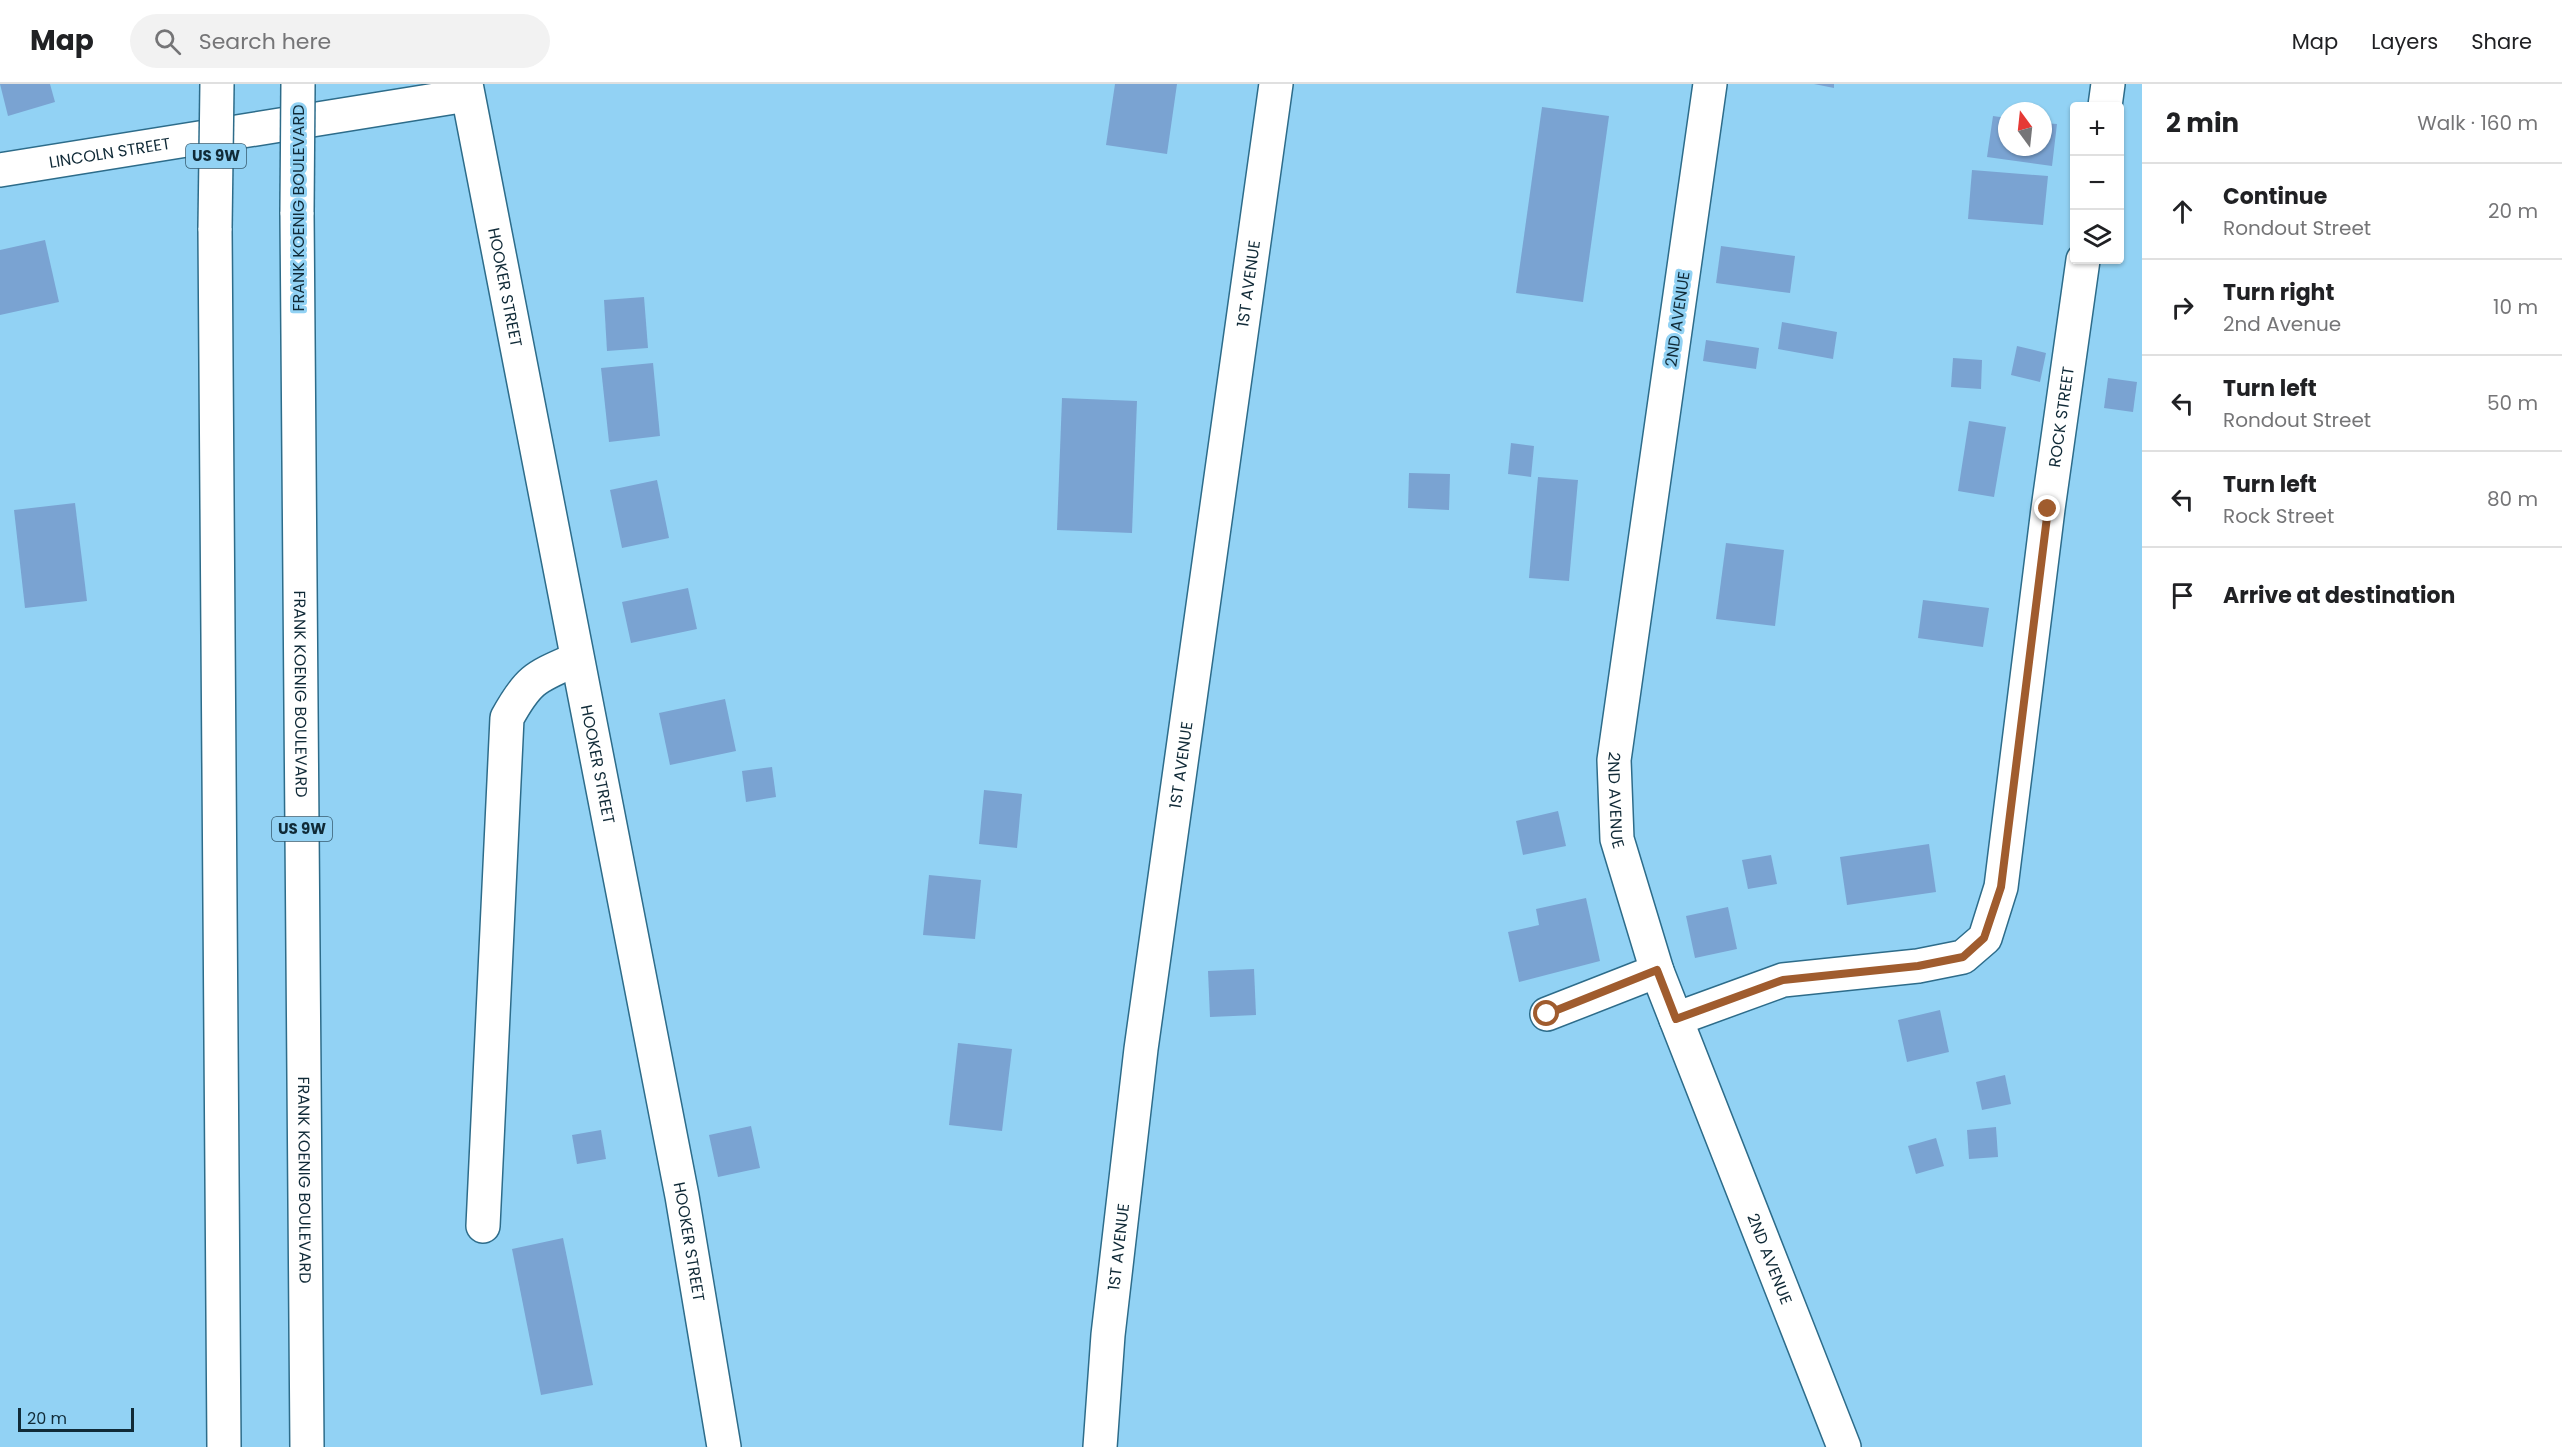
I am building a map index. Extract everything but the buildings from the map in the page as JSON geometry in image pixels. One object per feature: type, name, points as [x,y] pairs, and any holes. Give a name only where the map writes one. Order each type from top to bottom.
[{"type":"street","name":"US 9W","points":[[217,84],[215,228],[224,1447]]},
{"type":"street","name":"FRANK KOENIG BOULEVARD","points":[[298,84],[297,212],[307,1447]]},
{"type":"street","name":"1ST AVENUE","points":[[1100,1447],[1108,1335],[1141,1049],[1276,84]]},
{"type":"street","name":"2ND AVENUE","points":[[1710,84],[1614,760],[1617,839],[1657,970],[1844,1447]]},
{"type":"street","points":[[2106,102],[2108,84]]},
{"type":"street","name":"LINCOLN STREET","points":[[0,170],[466,90]]},
{"type":"street","name":"HOOKER STREET","points":[[466,90],[682,1196],[724,1447]]},
{"type":"street","name":"ROCK STREET","points":[[1676,1019],[1783,980],[1918,966],[1963,957],[1984,938],[2001,887],[2048,509],[2082,264]]},
{"type":"street","points":[[483,1226],[507,718],[521,693],[538,676],[577,659]]},
{"type":"street","points":[[1547,1014],[1657,970]]},
{"type":"route","points":[[1547,1014],[1657,970],[1676,1019],[1783,980],[1918,966],[1963,957],[1984,938],[2001,887],[2048,509]]}]
